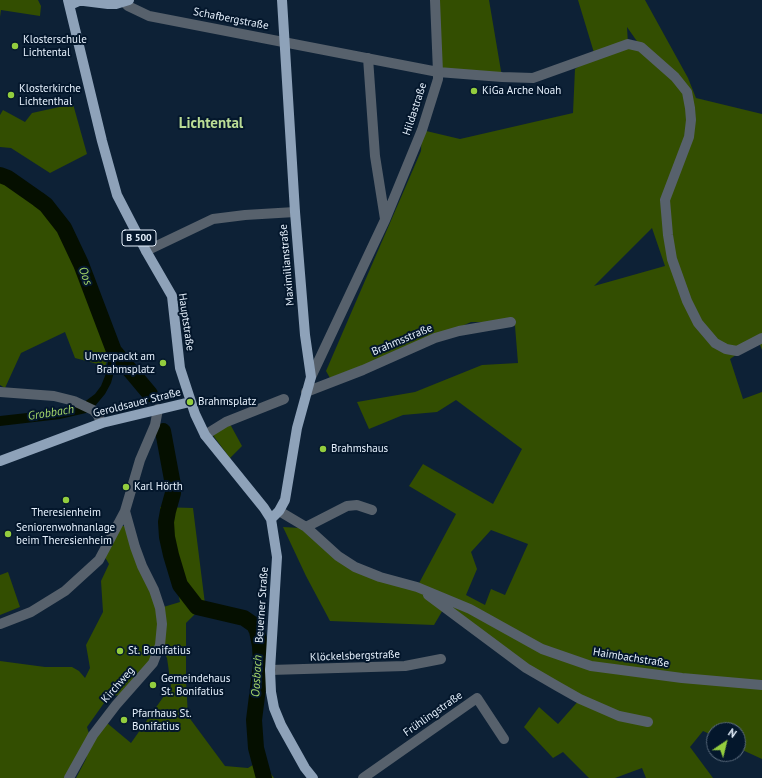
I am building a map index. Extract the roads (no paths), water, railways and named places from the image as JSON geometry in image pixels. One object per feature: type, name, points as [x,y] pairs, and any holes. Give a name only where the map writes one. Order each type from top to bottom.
[{"type":"main road","name":"Maximilianstraße","points":[[271,519],[279,512],[285,500],[297,428],[311,376],[305,335],[295,212],[282,0]]},
{"type":"main road","name":"Schafbergstraße","points":[[69,2],[84,1],[108,4],[126,1]]},
{"type":"main road","name":"Hauptstraße","points":[[69,2],[102,140],[119,200],[172,296],[180,368],[190,402],[205,435],[264,508],[271,519]]},
{"type":"main road","name":"Geroldsauer Straße","points":[[0,461],[102,423],[190,402]]},
{"type":"main road","name":"Beuerner Straße","points":[[271,519],[277,557],[270,692],[274,708],[281,725],[305,768],[313,778]]},
{"type":"street","name":"Hildastraße","points":[[311,376],[385,220],[422,130],[438,79],[435,0]]},
{"type":"street","name":"Schafbergstraße","points":[[126,1],[128,6],[149,16],[438,72],[533,78],[628,44],[641,47],[675,77],[687,92],[690,108],[691,120],[689,137],[666,200],[668,235],[672,259],[687,301],[698,324],[715,343],[726,349],[737,351],[762,338]]},
{"type":"street","points":[[368,58],[375,156],[385,220]]},
{"type":"street","points":[[146,251],[213,220],[245,215],[295,212]]},
{"type":"street","name":"Brahmsstraße","points":[[306,392],[363,370],[434,338],[459,331],[511,322]]},
{"type":"street","points":[[0,392],[54,396],[80,403],[93,410],[102,423]]},
{"type":"street","points":[[205,435],[226,422],[284,399]]},
{"type":"street","points":[[0,624],[31,612],[66,591],[99,560],[125,511],[140,460],[155,425],[158,409]]},
{"type":"street","points":[[306,527],[347,506],[357,505],[372,510]]},
{"type":"street","name":"Kirchweg","points":[[70,778],[93,735],[116,705],[153,663],[160,644],[162,624],[160,608],[154,590],[134,547],[125,511]]},
{"type":"street","name":"Haimbachstraße","points":[[279,512],[306,527],[338,556],[354,567],[380,577],[417,587],[470,609],[542,649],[591,666],[682,678],[762,685]]},
{"type":"street","name":"Haimbachstraße","points":[[417,587],[507,654],[538,675],[580,699],[619,716],[648,722]]},
{"type":"street","name":"Klöckelsbergstraße","points":[[270,670],[405,666],[441,659]]},
{"type":"street","name":"Frühlingstraße","points":[[363,778],[477,698],[504,739]]},
{"type":"water","name":"Grobbach","points":[[109,357],[117,361],[111,383],[105,394],[95,406],[86,413],[60,419],[0,426],[0,416],[72,408],[83,403],[95,394],[101,386]]},
{"type":"waterway","name":"Oos","points":[[0,175],[8,178],[46,205],[64,228],[81,264],[114,351],[150,394]]},
{"type":"waterway","name":"Oosbach","points":[[163,431],[173,485],[173,493],[166,522],[167,537],[180,585],[197,607],[244,618],[254,625],[257,631],[261,664],[254,720],[256,748],[264,778]]},
{"type":"place","name":"Klosterschule Lichtental","points":[[15,46]]},
{"type":"place","name":"KiGa Arche Noah","points":[[474,91]]},
{"type":"place","name":"Klosterkirche Lichtenthal","points":[[11,95]]},
{"type":"place","name":"Unverpackt am Brahmsplatz","points":[[163,363]]},
{"type":"place","name":"Brahmsplatz","points":[[190,402]]},
{"type":"place","name":"Brahmshaus","points":[[323,449]]},
{"type":"place","name":"Karl Hörth","points":[[126,487]]},
{"type":"place","name":"Theresienheim","points":[[66,500]]},
{"type":"place","name":"Seniorenwohnanlage beim Theresienheim","points":[[8,534]]},
{"type":"place","name":"St. Bonifatius","points":[[120,651]]},
{"type":"place","name":"Gemeindehaus St. Bonifatius","points":[[153,685]]},
{"type":"place","name":"Pfarrhaus St. Bonifatius","points":[[124,720]]},
{"type":"district","name":"Lichtental","points":[[211,124]]}]
